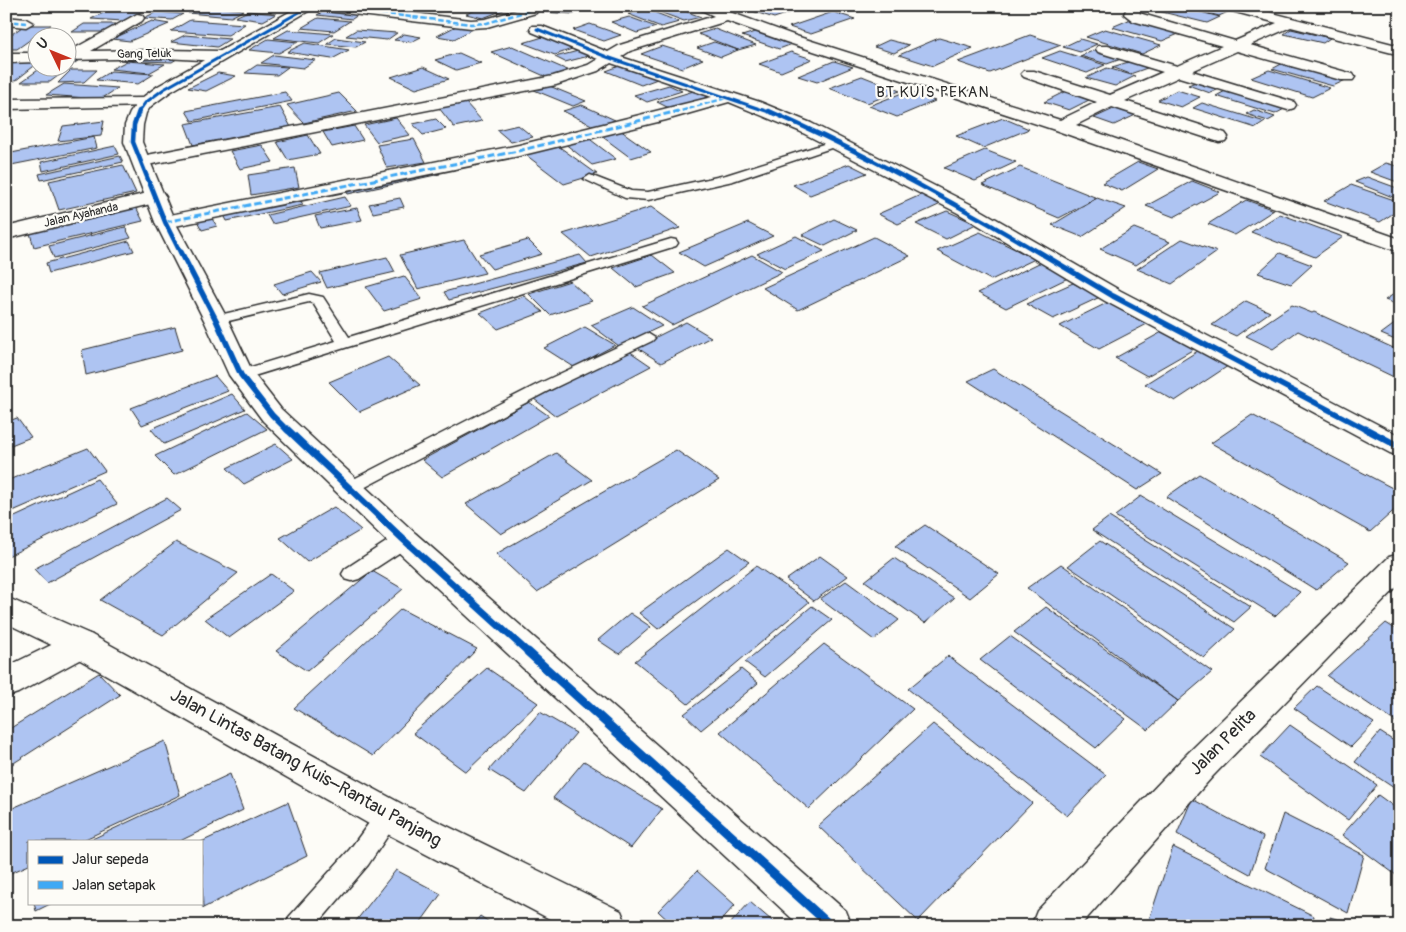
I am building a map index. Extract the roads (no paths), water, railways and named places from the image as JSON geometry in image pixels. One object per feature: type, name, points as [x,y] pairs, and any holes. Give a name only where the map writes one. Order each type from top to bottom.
[{"type":"street","points":[[310,6],[164,89],[145,103],[134,125],[133,142],[160,209],[216,320],[241,375],[272,414],[404,540],[831,926]]},
{"type":"street","points":[[318,6],[471,24],[487,23],[530,10]]},
{"type":"street","points":[[700,6],[725,17],[1061,126],[1400,246]]},
{"type":"street","points":[[1147,6],[1132,11],[1131,14],[1138,18],[1233,46],[1347,77]]},
{"type":"street","points":[[1229,6],[1400,51]]},
{"type":"street","points":[[142,162],[556,80],[593,68],[607,57],[641,42],[725,17]]},
{"type":"street","points":[[78,51],[137,18]]},
{"type":"street","points":[[6,21],[26,24]]},
{"type":"street","points":[[1061,126],[1113,100],[1290,22]]},
{"type":"street","points":[[537,29],[607,57],[775,113],[965,209],[1113,296],[1400,447]]},
{"type":"street","points":[[1103,49],[1288,105]]},
{"type":"street","name":"Gang Teluk","points":[[78,56],[164,54],[220,56]]},
{"type":"street","points":[[6,58],[28,57]]},
{"type":"street","points":[[1029,74],[1113,100],[1219,137]]},
{"type":"street","name":"Jalan Ayahanda","points":[[6,233],[493,155],[658,116],[729,97]]},
{"type":"street","points":[[6,104],[145,103]]},
{"type":"street","name":"Jalan Pelita","points":[[1052,926],[1200,765],[1400,565]]},
{"type":"street","name":"Jalan Lintas Batang Kuis–Rantau Panjang","points":[[6,609],[80,644],[390,816],[606,926]]},
{"type":"street","points":[[6,683],[80,644]]},
{"type":"lane","points":[[590,178],[629,195],[648,196],[729,178],[836,143]]},
{"type":"lane","points":[[241,375],[671,243]]},
{"type":"lane","points":[[216,320],[309,298],[318,300],[346,344]]},
{"type":"lane","points":[[350,488],[544,387],[647,338]]},
{"type":"lane","points":[[352,574],[404,540]]},
{"type":"lane","points":[[298,926],[359,857],[390,816]]},
{"type":"district","name":"BT KUIS PEKAN","points":[[933,92]]}]
